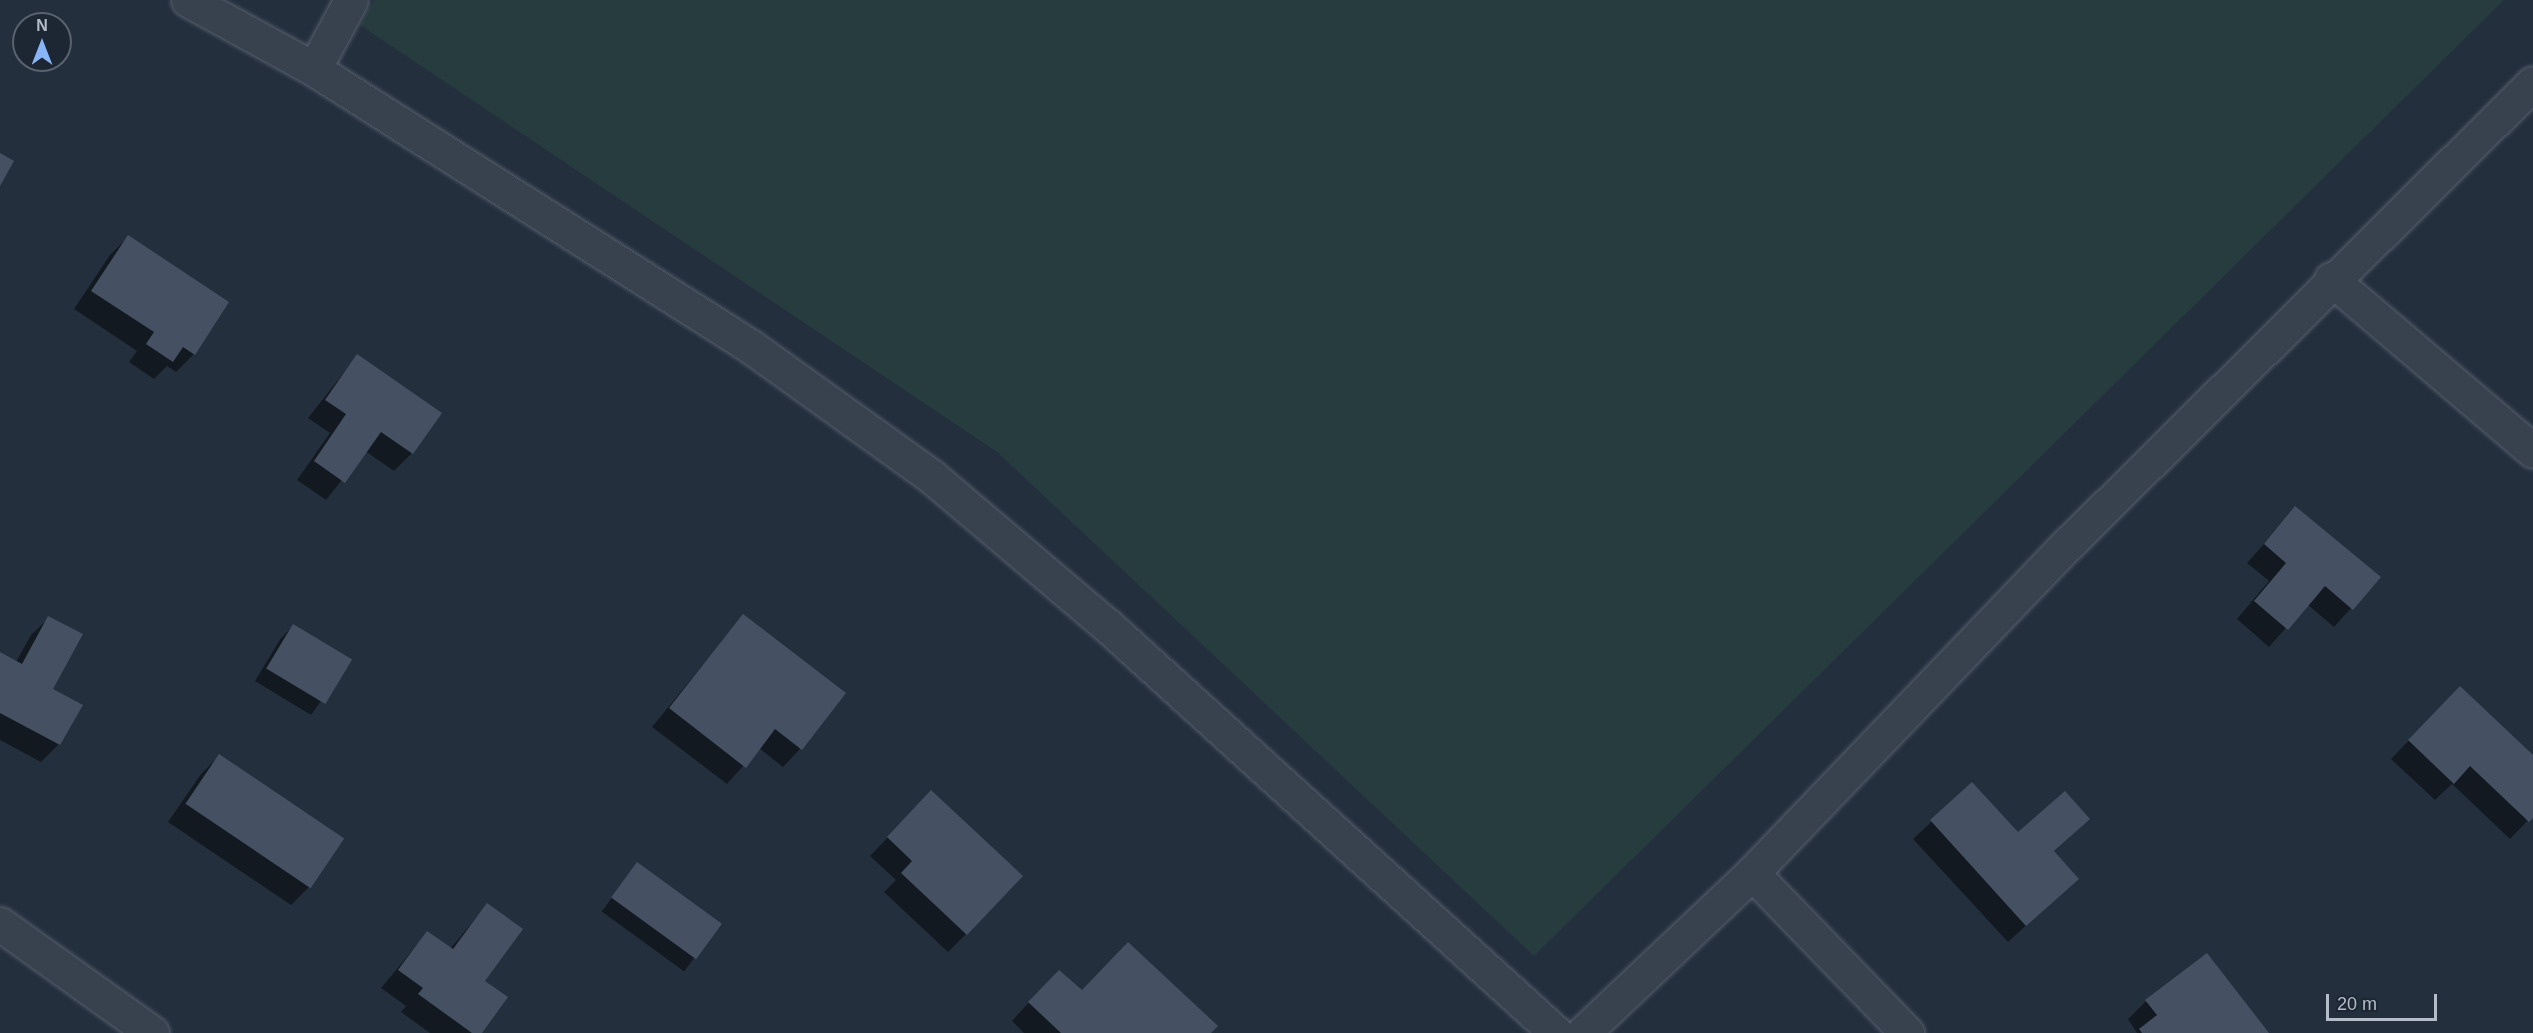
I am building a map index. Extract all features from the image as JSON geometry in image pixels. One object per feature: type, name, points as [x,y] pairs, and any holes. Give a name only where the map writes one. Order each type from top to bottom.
[{"type":"street","points":[[188,0],[314,69],[750,346],[931,476],[1108,626],[1556,1033]]},
{"type":"street","points":[[314,69],[351,0]]},
{"type":"street","points":[[1583,1033],[1752,873],[2069,543],[2331,279],[2533,83]]},
{"type":"street","points":[[2331,279],[2533,451]]},
{"type":"street","points":[[1752,873],[1907,1033]]},
{"type":"street","points":[[0,924],[152,1033]]},
{"type":"green space","points":[[374,0],[2504,0],[1534,956],[997,452],[360,25]]},
{"type":"building","points":[[0,153],[14,161],[0,186]]},
{"type":"building","points":[[128,235],[229,302],[195,355],[183,347],[173,362],[146,344],[154,332],[91,291]]},
{"type":"building","points":[[357,354],[442,413],[413,454],[381,432],[345,483],[314,461],[346,414],[325,400]]},
{"type":"building","points":[[2295,506],[2381,577],[2353,610],[2325,586],[2288,630],[2254,601],[2286,563],[2264,544]]},
{"type":"building","points":[[743,614],[846,693],[802,750],[775,729],[746,768],[669,708]]},
{"type":"building","points":[[48,616],[83,634],[53,689],[83,705],[60,745],[0,713],[0,652],[22,664]]},
{"type":"building","points":[[293,624],[352,660],[325,704],[266,669]]},
{"type":"building","points":[[2460,686],[2533,755],[2533,818],[2529,822],[2470,766],[2454,784],[2408,740]]},
{"type":"building","points":[[219,754],[344,838],[311,888],[185,804]]},
{"type":"building","points":[[1972,782],[2018,832],[2065,791],[2090,819],[2054,851],[2079,879],[2026,926],[1930,820]]},
{"type":"building","points":[[931,790],[1023,876],[967,935],[901,873],[912,861],[887,837]]},
{"type":"building","points":[[637,862],[722,924],[696,959],[611,898]]},
{"type":"building","points":[[487,903],[523,929],[485,981],[508,997],[482,1033],[472,1033],[418,994],[423,988],[398,970],[427,931],[453,949]]},
{"type":"building","points":[[1128,942],[1218,1026],[1211,1033],[1061,1033],[1028,1002],[1059,970],[1082,990]]},
{"type":"building","points":[[2207,953],[2269,1033],[2142,1033],[2139,1029],[2157,1015],[2145,1000]]}]
